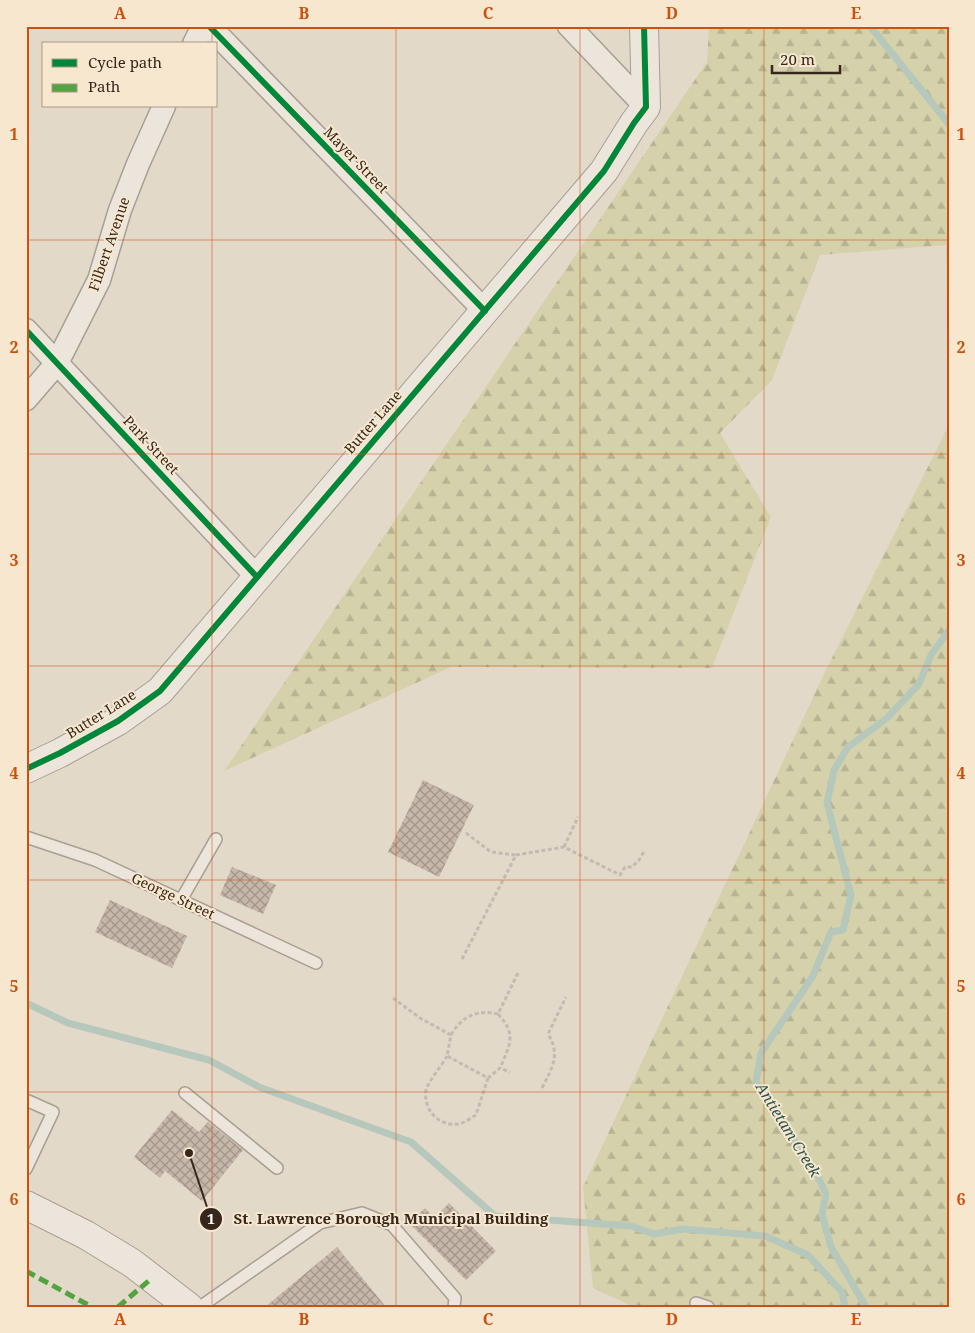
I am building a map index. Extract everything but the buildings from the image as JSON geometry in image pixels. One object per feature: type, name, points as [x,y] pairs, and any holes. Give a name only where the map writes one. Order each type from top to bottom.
[{"type":"street","points":[[195,42],[202,26]]},
{"type":"street","name":"Mayer Street","points":[[209,26],[485,310]]},
{"type":"street","points":[[569,26],[646,107]]},
{"type":"street","points":[[644,26],[646,107]]},
{"type":"street","name":"Butter Lane","points":[[26,769],[60,753],[118,721],[160,691],[604,171],[646,107]]},
{"type":"street","name":"Filbert Avenue","points":[[26,399],[57,363],[99,280],[120,210],[163,108]]},
{"type":"street","name":"Park Street","points":[[26,330],[257,577]]},
{"type":"street","points":[[26,1205],[86,1235],[132,1263],[189,1307]]},
{"type":"lane","name":"George Street","points":[[26,837],[95,860],[316,963]]},
{"type":"lane","points":[[181,900],[216,839]]},
{"type":"lane","points":[[185,1093],[277,1168]]},
{"type":"lane","points":[[26,1100],[53,1112],[26,1169]]},
{"type":"lane","points":[[200,1307],[320,1223],[362,1213],[392,1225],[454,1298],[454,1307]]},
{"type":"lane","points":[[696,1303],[708,1307]]},
{"type":"path","points":[[564,848],[578,816]]},
{"type":"path","points":[[466,833],[491,852],[516,855],[564,848],[620,874],[625,867],[632,867],[645,850]]},
{"type":"path","points":[[462,958],[516,855]]},
{"type":"path","points":[[498,1014],[518,973]]},
{"type":"path","points":[[542,1088],[555,1064],[553,1042],[548,1034],[566,997]]},
{"type":"path","points":[[393,998],[420,1018],[451,1036]]},
{"type":"path","points":[[486,1011],[498,1014],[510,1029],[511,1043],[500,1068],[488,1078],[476,1115],[460,1124],[444,1124],[433,1117],[427,1104],[426,1089],[447,1056],[451,1036],[456,1026],[470,1015],[486,1011]]},
{"type":"path","points":[[447,1056],[488,1078]]},
{"type":"path","points":[[500,1068],[510,1072]]},
{"type":"green space","points":[[709,26],[949,26],[949,1307],[634,1307],[593,1288],[583,1187],[825,672],[948,427],[946,245],[820,255],[772,380],[720,433],[771,517],[712,668],[451,667],[224,771],[707,62]]},
{"type":"waterway","name":"Antietam Creek","points":[[870,26],[949,124]]},
{"type":"waterway","name":"Antietam Creek","points":[[866,1307],[831,1247],[822,1214],[826,1194],[819,1179],[756,1082],[761,1053],[813,976],[831,932],[843,930],[851,895],[827,803],[834,770],[848,747],[887,718],[919,684],[931,655],[949,630]]},
{"type":"waterway","points":[[26,1003],[68,1023],[209,1060],[259,1087],[411,1142],[495,1216],[631,1226],[654,1234],[684,1229],[765,1236],[808,1255],[842,1292],[845,1307]]},
{"type":"marked path","points":[[26,1271],[92,1307]]},
{"type":"marked path","points":[[118,1307],[152,1278]]},
{"type":"cycle path","points":[[209,26],[485,311]]},
{"type":"cycle path","points":[[26,769],[60,753],[118,721],[160,691],[604,171],[646,107],[644,26]]},
{"type":"cycle path","points":[[26,330],[257,577]]},
{"type":"place","name":"St. Lawrence Borough Municipal Building","points":[[189,1153]]}]
